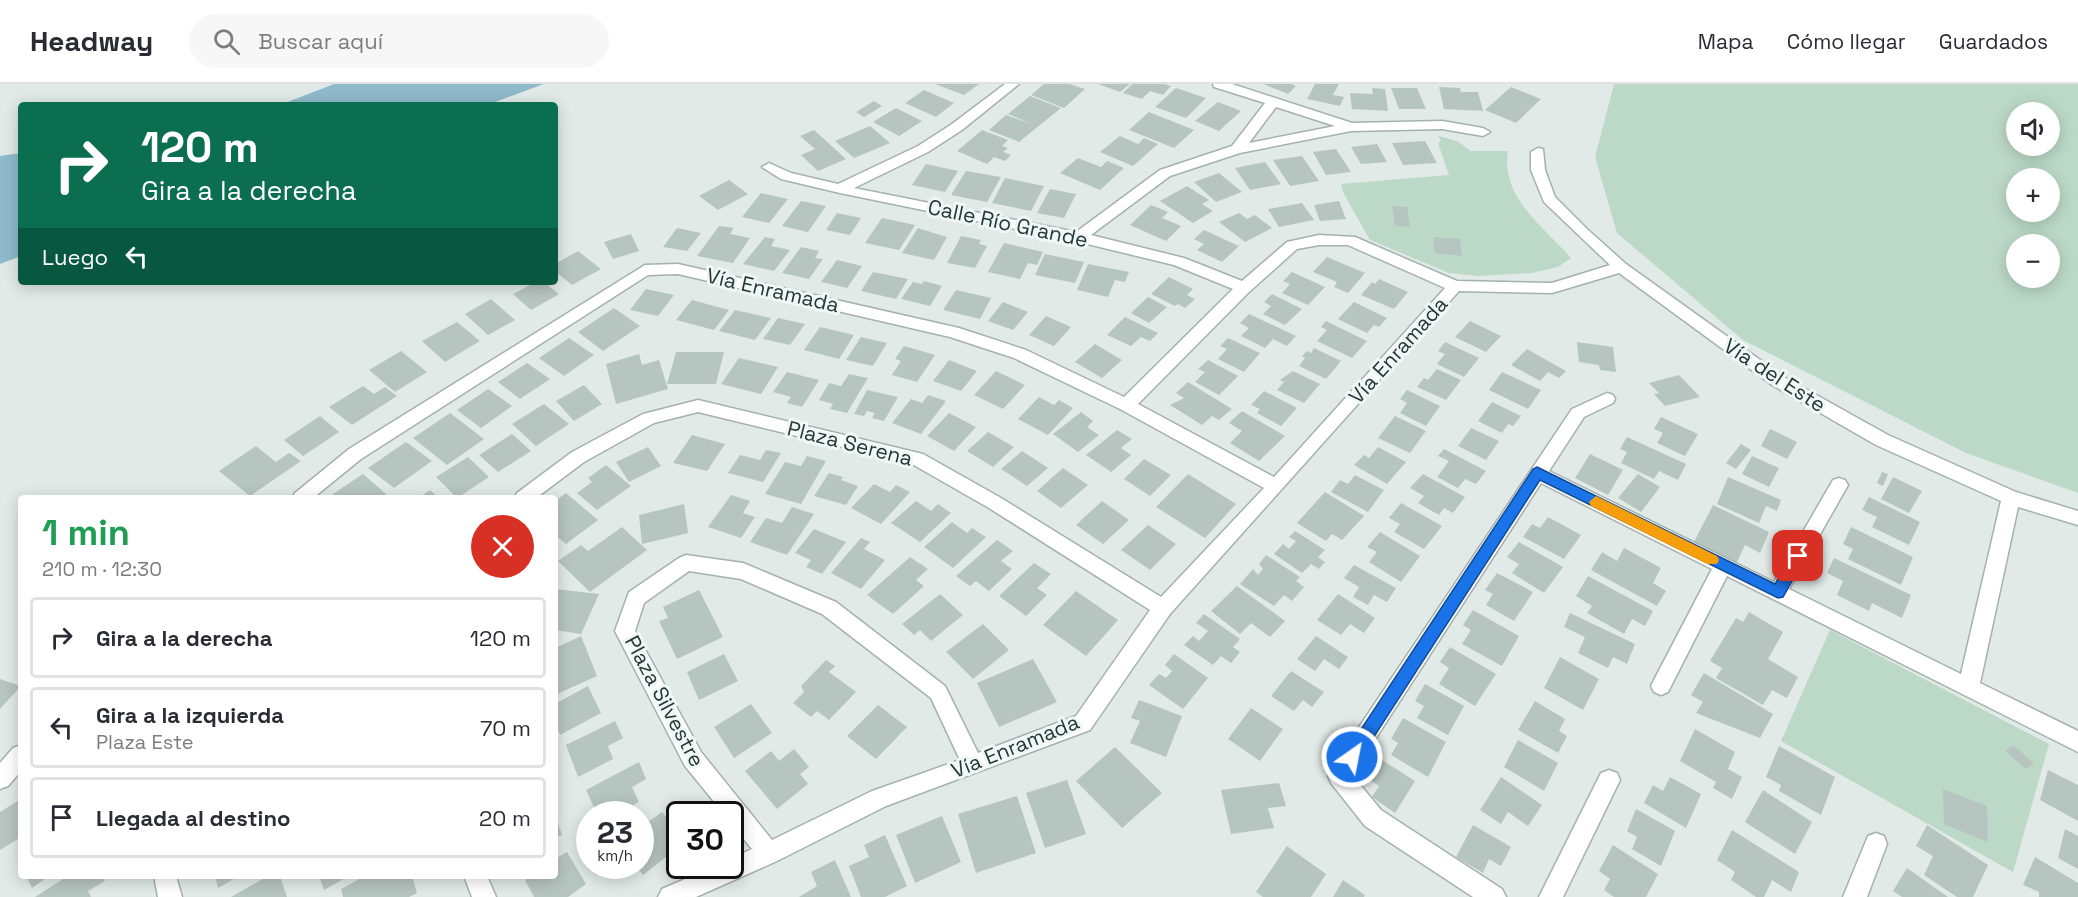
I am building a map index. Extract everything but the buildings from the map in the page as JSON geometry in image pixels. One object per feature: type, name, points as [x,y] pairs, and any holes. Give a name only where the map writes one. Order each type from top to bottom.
[{"type":"street","points":[[840,189],[923,149],[957,127],[1013,84]]},
{"type":"street","points":[[1219,84],[1351,127]]},
{"type":"street","points":[[1237,149],[1273,102]]},
{"type":"street","points":[[1079,237],[1165,173],[1237,149],[1351,127],[1443,125],[1483,132]]},
{"type":"street","name":"Vía del Este","points":[[1538,152],[1538,170],[1549,199],[1621,267],[1778,381],[1882,440],[2011,498],[2078,518]]},
{"type":"street","name":"Calle Río Grande","points":[[769,167],[786,176],[840,189],[1079,237],[1179,261],[1244,288]]},
{"type":"street","points":[[1126,405],[1244,288],[1292,245],[1319,240],[1350,240],[1455,286]]},
{"type":"street","name":"Vía Enramada","points":[[670,897],[769,853],[880,798],[1083,723],[1163,608],[1455,286],[1552,288],[1621,267]]},
{"type":"street","name":"Vía Enramada","points":[[305,495],[355,454],[645,270],[678,269],[953,332],[1020,354],[1126,405],[1276,486]]},
{"type":"street","points":[[1494,897],[1373,818],[1339,776],[1578,412],[1606,399]]},
{"type":"street","name":"Plaza Serena","points":[[527,495],[578,457],[649,418],[698,406],[917,459],[995,503],[1163,608]]},
{"type":"street","points":[[1537,473],[2078,742]]},
{"type":"street","points":[[1778,592],[1839,485]]},
{"type":"street","points":[[1969,686],[2011,498]]},
{"type":"street","name":"Plaza Silvestre","points":[[769,853],[693,759],[626,631],[636,598],[686,563],[743,572],[829,608],[938,692],[973,765]]},
{"type":"street","points":[[1661,686],[1723,566]]},
{"type":"street","points":[[0,779],[18,758]]},
{"type":"street","points":[[1551,897],[1609,780]]},
{"type":"street","points":[[1855,897],[1876,844]]},
{"type":"street","points":[[166,879],[170,897]]},
{"type":"street","points":[[476,879],[484,897]]},
{"type":"green space","points":[[1614,84],[2078,84],[2078,493],[1966,453],[1743,340],[1617,233],[1595,157]]},
{"type":"green space","points":[[1438,136],[1457,141],[1471,151],[1508,151],[1507,168],[1517,197],[1537,223],[1571,258],[1558,267],[1532,273],[1478,276],[1449,273],[1370,240],[1344,194],[1341,184],[1449,175],[1438,143],[1441,141]]},
{"type":"green space","points":[[1830,630],[2049,744],[2013,872],[1781,741]]},
{"type":"water","points":[[334,84],[544,84],[495,102],[288,102]]},
{"type":"water","points":[[18,153],[18,257],[0,264],[0,156]]},
{"type":"slow traffic","points":[[1596,502],[1712,560]]},
{"type":"route","points":[[1352,757],[1537,473],[1778,592],[1798,556]]}]
